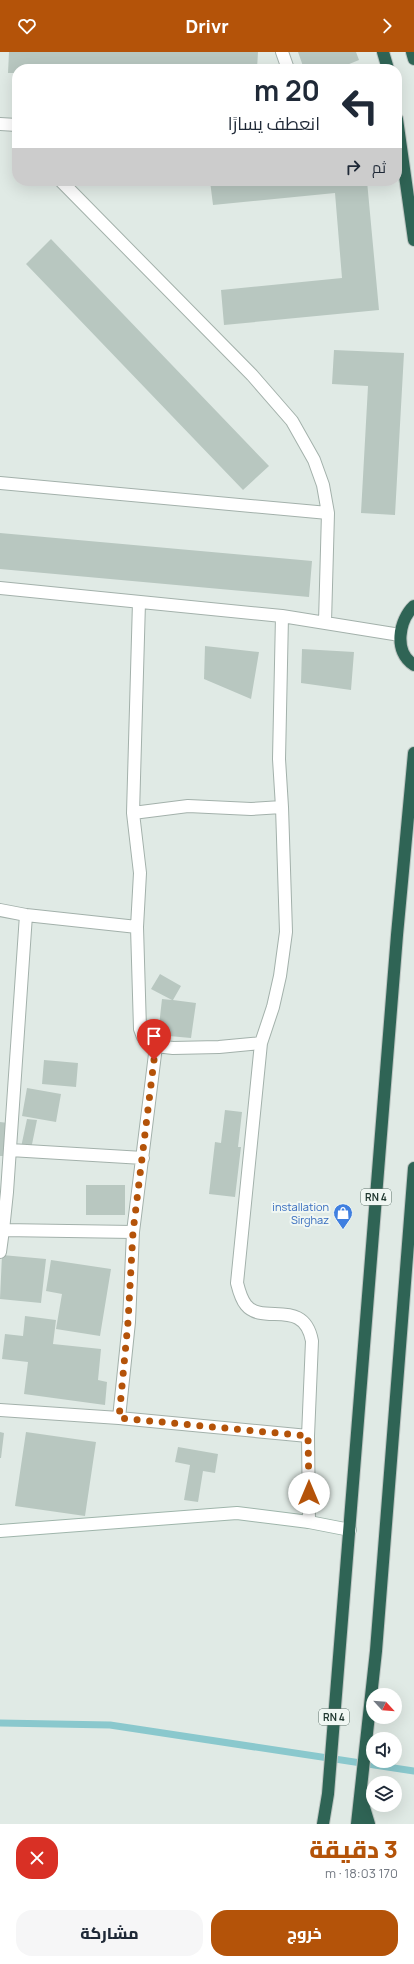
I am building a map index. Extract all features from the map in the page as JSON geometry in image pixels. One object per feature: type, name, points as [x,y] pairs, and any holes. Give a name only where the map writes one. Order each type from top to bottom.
[{"type":"highway","points":[[383,52],[387,64]]},
{"type":"highway","points":[[412,52],[414,59]]},
{"type":"highway","points":[[402,155],[414,240]]},
{"type":"highway","points":[[414,606],[408,612],[402,623],[400,636],[403,650],[412,664],[414,675]]},
{"type":"highway","name":"RN 4","points":[[330,1824],[328,1794],[340,1641],[397,935],[414,753]]},
{"type":"highway","points":[[357,1824],[376,1651],[414,1168]]},
{"type":"highway","points":[[360,1792],[369,1824]]},
{"type":"highway","points":[[323,1824],[328,1794]]},
{"type":"street","points":[[282,52],[286,64]]},
{"type":"street","points":[[0,124],[12,126]]},
{"type":"street","points":[[66,186],[252,375],[292,422],[314,460],[323,485],[328,513],[325,622]]},
{"type":"street","points":[[0,483],[328,513]]},
{"type":"street","points":[[0,588],[282,616],[325,622],[400,636]]},
{"type":"street","points":[[139,602],[132,813],[140,873],[137,927],[140,1029],[143,1037],[156,1046],[173,1048],[220,1047],[261,1043]]},
{"type":"street","points":[[282,616],[279,759],[286,932],[280,976],[273,1007],[261,1043],[237,1283],[241,1296],[247,1306],[253,1311],[292,1316],[304,1321],[310,1330],[312,1341],[308,1436],[309,1522]]},
{"type":"street","points":[[132,813],[188,806],[251,809],[282,807]]},
{"type":"street","points":[[0,910],[26,916],[137,927]]},
{"type":"street","points":[[0,1252],[10,1150],[26,916]]},
{"type":"street","points":[[119,1418],[128,1322],[133,1232],[156,1046]]},
{"type":"street","points":[[10,1150],[143,1158]]},
{"type":"street","points":[[3,1230],[133,1232]]},
{"type":"street","points":[[0,1410],[119,1418],[308,1436]]},
{"type":"street","points":[[0,1531],[237,1513],[309,1522],[350,1530]]},
{"type":"building","points":[[9,52],[258,52],[257,64],[12,64],[12,73],[8,73]]},
{"type":"building","points":[[298,52],[356,52],[359,60],[349,64],[302,64]]},
{"type":"building","points":[[211,186],[367,186],[379,310],[224,325],[221,290],[342,278],[335,193],[213,205]]},
{"type":"building","points":[[51,239],[269,466],[243,490],[26,264]]},
{"type":"building","points":[[334,350],[404,353],[395,515],[361,513],[368,386],[332,384]]},
{"type":"building","points":[[0,533],[312,561],[309,597],[0,569]]},
{"type":"building","points":[[205,646],[259,652],[251,699],[204,679]]},
{"type":"building","points":[[302,649],[354,652],[351,690],[301,683]]},
{"type":"building","points":[[160,974],[181,986],[173,1000],[196,1003],[191,1038],[158,1035],[162,999],[172,1000],[151,989]]},
{"type":"building","points":[[44,1060],[78,1063],[76,1087],[42,1084]]},
{"type":"building","points":[[27,1088],[61,1094],[56,1122],[22,1116]]},
{"type":"building","points":[[225,1110],[242,1112],[238,1147],[241,1147],[235,1197],[209,1194],[215,1142],[221,1143]]},
{"type":"building","points":[[27,1119],[37,1120],[30,1154],[20,1152]]},
{"type":"building","points":[[0,1122],[8,1123],[5,1156],[0,1156]]},
{"type":"building","points":[[86,1185],[125,1185],[125,1215],[86,1215]]},
{"type":"building","points":[[2,1255],[46,1259],[41,1303],[0,1299]]},
{"type":"building","points":[[51,1260],[111,1269],[100,1336],[56,1329],[62,1294],[46,1291]]},
{"type":"building","points":[[25,1316],[56,1320],[53,1344],[101,1349],[98,1380],[107,1382],[105,1405],[24,1394],[28,1362],[2,1359],[5,1334],[23,1336]]},
{"type":"building","points":[[0,1432],[4,1433],[1,1458],[0,1458]]},
{"type":"building","points":[[26,1432],[96,1442],[85,1516],[15,1506]]},
{"type":"building","points":[[178,1447],[218,1454],[215,1473],[203,1471],[198,1502],[184,1500],[190,1465],[175,1462]]},
{"type":"waterway","points":[[0,1723],[110,1725],[414,1771]]},
{"type":"place","name":"installation Sirghaz","points":[[343,1230]]},
{"type":"route","points":[[154,1060],[133,1232],[128,1322],[119,1418],[308,1436],[309,1493]]}]
